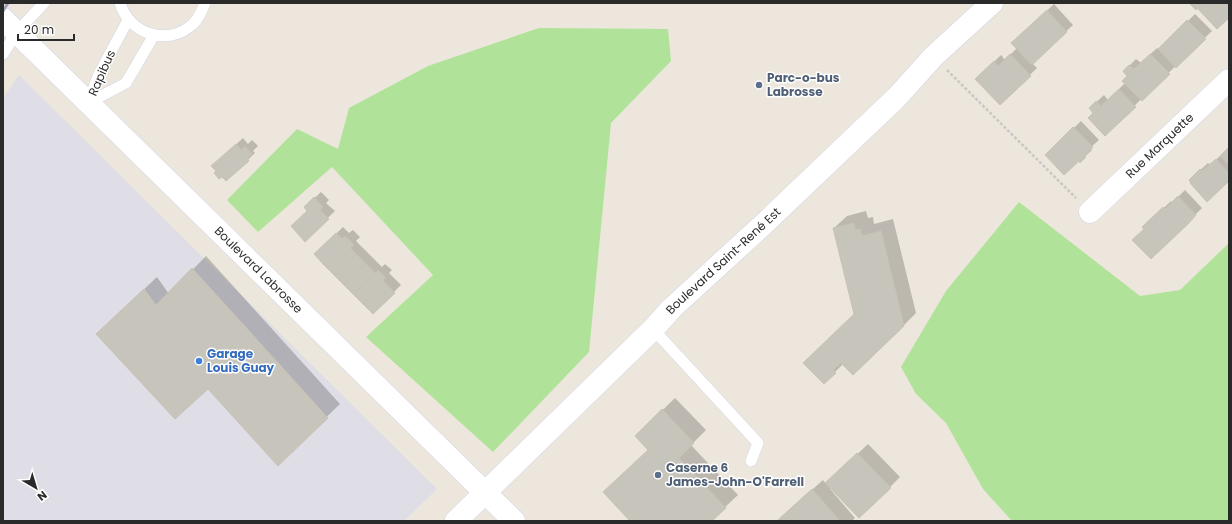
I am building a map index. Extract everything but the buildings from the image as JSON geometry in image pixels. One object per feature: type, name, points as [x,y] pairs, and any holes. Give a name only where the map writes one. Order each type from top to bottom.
[{"type":"street","name":"Boulevard Saint-René Est","points":[[456,521],[653,329],[672,308],[751,237],[897,97],[934,56],[992,3]]},
{"type":"street","name":"Boulevard Labrosse","points":[[10,26],[514,521]]},
{"type":"street","name":"Rue Marquette","points":[[1090,212],[1229,80]]},
{"type":"lane","points":[[3,54],[10,26],[44,3]]},
{"type":"lane","points":[[120,3],[128,20],[140,30],[154,35],[168,36],[181,32],[192,24],[201,14],[205,3]]},
{"type":"lane","name":"Rapibus","points":[[88,103],[99,74],[128,20]]},
{"type":"lane","name":"Rapibus","points":[[88,103],[126,83],[154,35]]},
{"type":"lane","points":[[653,329],[758,443],[751,461]]},
{"type":"path","points":[[934,56],[1090,212]]},
{"type":"shaded area","points":[[19,75],[437,489],[404,521],[3,521],[3,98]]},
{"type":"green space","points":[[539,28],[668,29],[671,61],[611,123],[589,352],[493,452],[366,337],[433,275],[332,167],[258,232],[227,200],[297,129],[338,149],[349,108],[428,66]]},
{"type":"green space","points":[[1019,202],[1140,296],[1180,290],[1229,243],[1229,521],[1012,521],[983,489],[946,423],[916,394],[901,367],[946,291]]},
{"type":"railway","points":[[3,11],[8,3]]},
{"type":"place","name":"Parc-o-bus Labrosse","points":[[759,85]]},
{"type":"place","name":"Garage Louis Guay","points":[[199,361]]},
{"type":"place","name":"Caserne 6 James-John-O'Farrell","points":[[658,475]]}]
